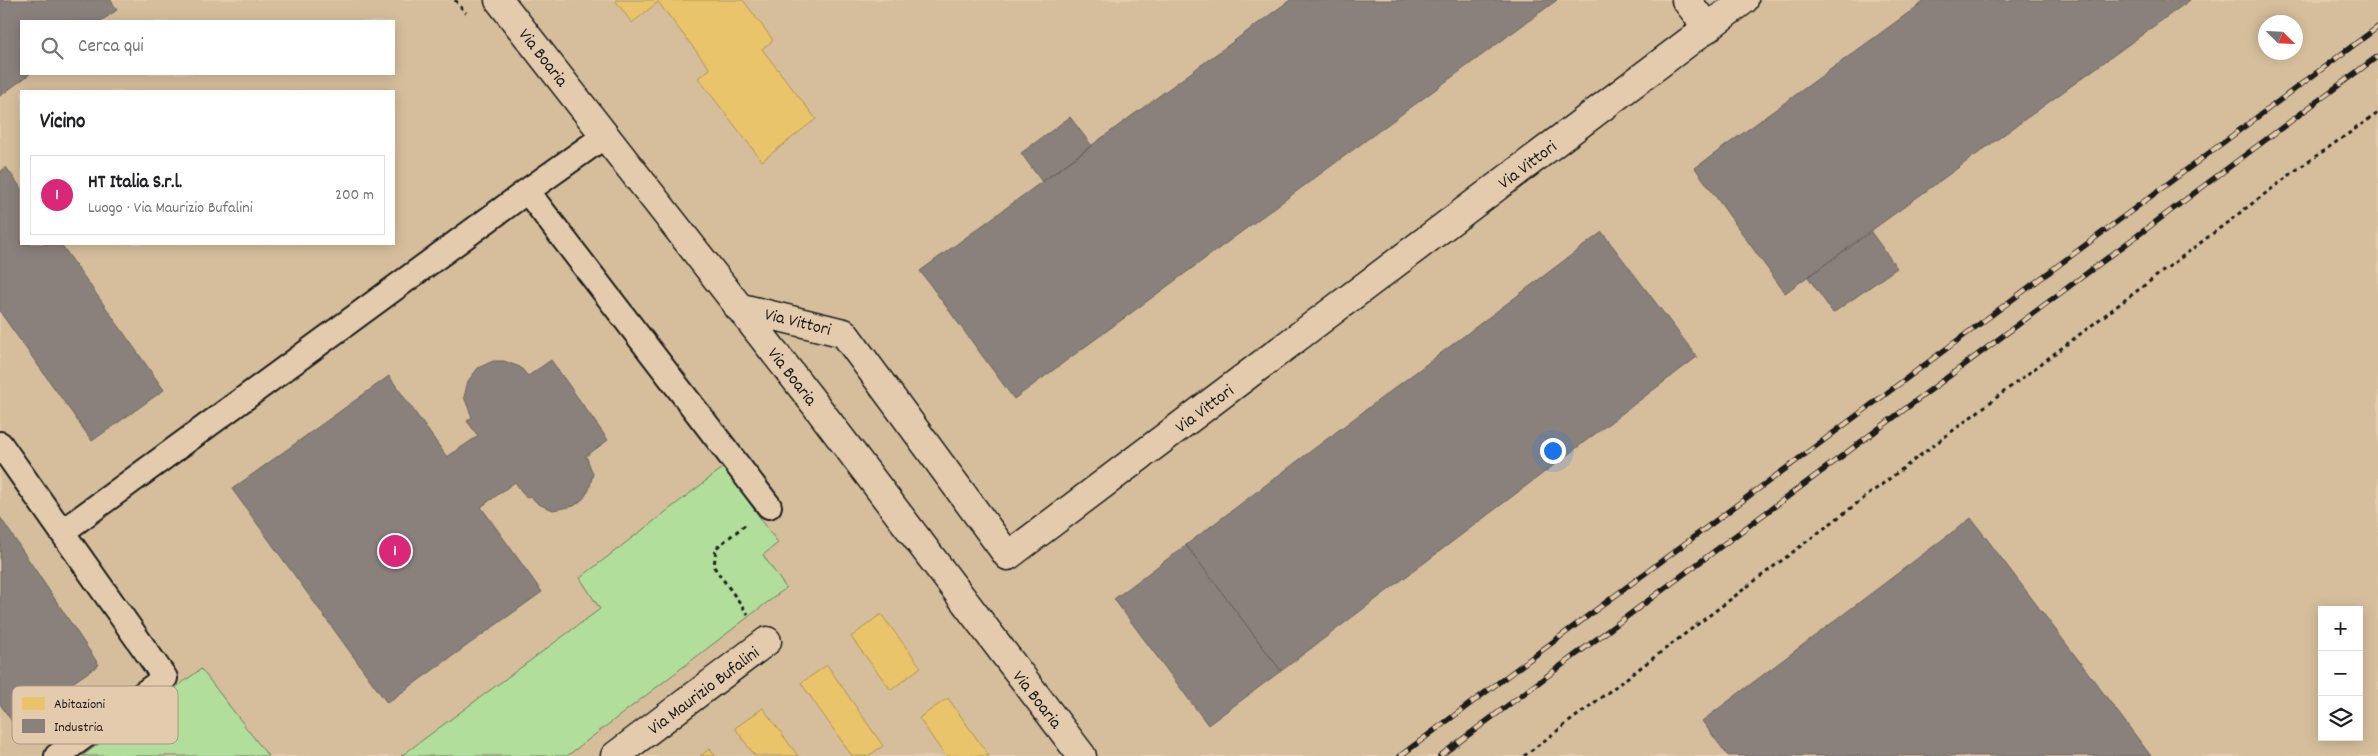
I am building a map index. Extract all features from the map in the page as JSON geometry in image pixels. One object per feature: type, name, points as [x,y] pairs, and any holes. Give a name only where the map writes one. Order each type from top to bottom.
[{"type":"street","name":"Via Boaria","points":[[499,0],[738,306],[1082,756]]},
{"type":"street","points":[[1686,0],[1708,28]]},
{"type":"street","name":"Via Vittori","points":[[738,306],[844,332],[1008,556],[1744,0]]},
{"type":"street","name":"Via Maurizio Bufalini","points":[[615,756],[767,641]]},
{"type":"lane","points":[[62,532],[606,135]]},
{"type":"lane","points":[[527,191],[769,506]]},
{"type":"lane","points":[[0,444],[165,678],[154,686]]},
{"type":"lane","points":[[57,756],[74,744]]},
{"type":"path","points":[[1524,756],[2299,168],[2378,113]]},
{"type":"path","points":[[767,641],[714,567],[716,548],[769,506]]},
{"type":"shaded area","points":[[0,0],[2378,0],[2378,756],[0,756]]},
{"type":"green space","points":[[724,467],[778,543],[763,555],[786,588],[567,756],[401,756],[600,609],[580,578]]},
{"type":"green space","points":[[201,669],[268,756],[82,756],[98,744],[178,744],[178,686]]},
{"type":"building: Abitazioni","points":[[615,0],[743,0],[773,40],[762,49],[816,119],[762,161],[698,78],[710,69],[658,2],[632,23]]},
{"type":"building: Abitazioni","points":[[881,614],[921,667],[891,690],[851,637]]},
{"type":"building: Abitazioni","points":[[827,665],[883,746],[868,756],[852,756],[801,683]]},
{"type":"building: Abitazioni","points":[[948,698],[989,756],[945,756],[919,718]]},
{"type":"building: Abitazioni","points":[[763,708],[798,756],[755,756],[735,728]]},
{"type":"building: Abitazioni","points":[[710,749],[715,756],[700,756]]},
{"type":"building: Industria","points":[[0,0],[111,0],[117,10],[102,20],[20,20],[20,75],[29,75],[0,96]]},
{"type":"building: Industria","points":[[1290,0],[1557,0],[1014,399],[920,271]]},
{"type":"building: Industria","points":[[1926,0],[2190,0],[1785,293],[1695,168]]},
{"type":"building: Industria","points":[[1070,117],[1092,146],[1042,182],[1021,153]]},
{"type":"building: Industria","points":[[6,167],[20,187],[20,245],[62,245],[164,390],[92,441],[0,312],[0,172]]},
{"type":"building: Industria","points":[[1602,232],[1697,357],[1281,671],[1186,545]]},
{"type":"building: Industria","points":[[1871,232],[1897,268],[1833,313],[1808,277]]},
{"type":"building: Industria","points":[[551,360],[608,440],[586,456],[593,474],[589,490],[583,499],[574,506],[553,510],[538,504],[530,496],[526,498],[515,482],[481,507],[542,592],[387,703],[232,489],[389,376],[447,457],[478,436],[467,421],[472,417],[464,397],[468,381],[478,368],[493,361],[504,361],[520,367],[528,376]]},
{"type":"building: Industria","points":[[0,517],[99,665],[68,686],[12,686],[12,722],[0,704]]},
{"type":"building: Industria","points":[[1971,518],[2151,756],[1728,756],[1702,721]]},
{"type":"building: Industria","points":[[1186,545],[1281,671],[1208,725],[1114,599]]},
{"type":"railway","points":[[1400,756],[2378,27]]},
{"type":"railway","points":[[1440,756],[2378,56]]},
{"type":"place","name":"HT Italia S.r.l.","points":[[395,551]]}]
